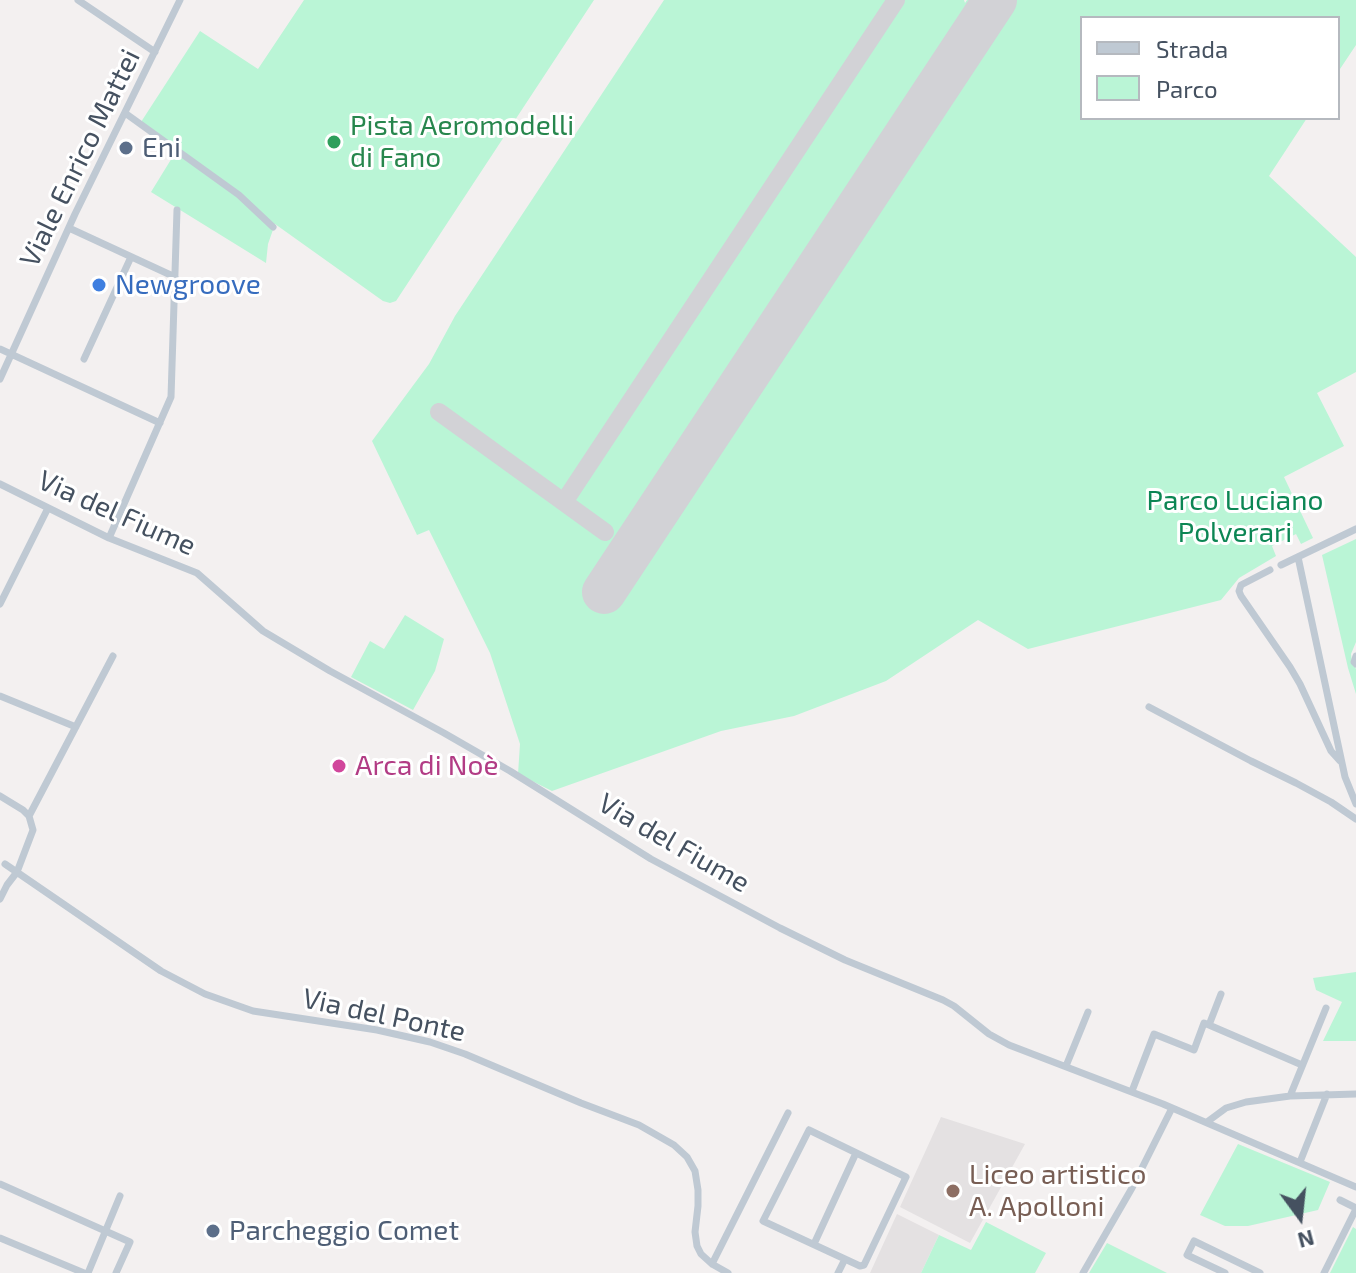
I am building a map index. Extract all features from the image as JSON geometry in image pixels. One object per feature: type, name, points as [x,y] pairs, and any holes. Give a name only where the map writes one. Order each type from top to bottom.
[{"type":"street","points":[[78,0],[155,52]]},
{"type":"street","name":"Viale Enrico Mattei","points":[[0,379],[69,228],[180,0]]},
{"type":"street","points":[[125,113],[239,195],[273,227]]},
{"type":"street","points":[[109,538],[171,397],[177,210]]},
{"type":"street","points":[[69,228],[175,277]]},
{"type":"street","points":[[84,359],[131,257]]},
{"type":"street","points":[[0,349],[160,423]]},
{"type":"street","name":"Via del Fiume","points":[[0,484],[109,538],[197,573],[263,631],[510,771],[651,859],[825,951],[954,1006],[989,1034],[1009,1045],[1132,1091],[1356,1187]]},
{"type":"street","points":[[0,604],[48,508]]},
{"type":"street","points":[[1281,565],[1356,529]]},
{"type":"street","points":[[1298,557],[1344,771]]},
{"type":"street","points":[[1270,570],[1241,585],[1239,591],[1300,684],[1331,751],[1339,760],[1356,804]]},
{"type":"street","points":[[29,816],[113,656]]},
{"type":"street","points":[[1356,656],[1356,664]]},
{"type":"street","points":[[0,696],[76,727]]},
{"type":"street","points":[[1149,707],[1308,789],[1356,819]]},
{"type":"street","points":[[0,796],[29,816],[33,830],[17,872],[0,899]]},
{"type":"street","points":[[7,885],[8,872],[3,863],[15,863],[22,858]]},
{"type":"street","name":"Via del Ponte","points":[[3,863],[161,971],[205,994],[253,1011],[377,1030],[430,1042],[639,1125],[674,1145],[687,1157],[695,1171],[698,1190],[697,1246],[712,1264]]},
{"type":"street","points":[[1209,1025],[1221,994]]},
{"type":"street","points":[[1290,1096],[1326,1008]]},
{"type":"street","points":[[1066,1066],[1088,1012]]},
{"type":"street","points":[[1132,1091],[1154,1034],[1194,1050],[1204,1023],[1302,1065]]},
{"type":"street","points":[[1300,1162],[1327,1094]]},
{"type":"street","points":[[1207,1122],[1226,1108],[1246,1102],[1290,1096],[1356,1094]]},
{"type":"street","points":[[1083,1273],[1132,1188],[1172,1108]]},
{"type":"street","points":[[728,1273],[712,1264],[788,1113]]},
{"type":"street","points":[[809,1130],[856,1153],[906,1177],[864,1265],[860,1266],[763,1221],[809,1130]]},
{"type":"street","points":[[814,1244],[856,1153]]},
{"type":"street","points":[[0,1184],[130,1242],[116,1273]]},
{"type":"street","points":[[0,1238],[86,1273],[120,1196]]},
{"type":"street","points":[[1324,1273],[1356,1208],[1340,1200]]},
{"type":"street","points":[[1225,1273],[1187,1255],[1194,1241],[1260,1273]]},
{"type":"street","points":[[838,1273],[845,1259]]},
{"type":"shaded area","name":"Liceo artistico A. Apolloni","points":[[941,1117],[1025,1144],[970,1243],[900,1207]]},
{"type":"shaded area","points":[[897,1214],[939,1235],[921,1273],[870,1273]]},
{"type":"green space","name":"Pista Aeromodelli di Fano","points":[[304,0],[594,0],[396,301],[390,303],[275,224],[266,263],[151,192],[175,153],[141,122],[200,31],[258,69]]},
{"type":"green space","name":"Parco Luciano Polverari","points":[[664,0],[964,0],[965,3],[967,0],[1356,0],[1356,45],[1340,69],[1340,16],[1080,16],[1080,120],[1306,120],[1269,176],[1356,257],[1356,372],[1317,393],[1344,446],[1284,477],[1313,538],[1301,544],[1296,534],[1272,546],[1276,556],[1239,578],[1221,600],[1028,649],[978,620],[886,681],[794,716],[721,731],[552,791],[518,774],[520,744],[490,653],[429,530],[417,535],[372,441],[429,364],[455,316]]},
{"type":"green space","points":[[1356,539],[1356,642],[1351,654],[1356,669],[1356,694],[1322,555]]},
{"type":"green space","points":[[405,615],[444,639],[435,671],[413,710],[351,677],[370,641],[384,649]]},
{"type":"green space","points":[[1356,972],[1356,1041],[1323,1041],[1342,1002],[1316,990],[1313,978]]},
{"type":"green space","points":[[1238,1144],[1330,1182],[1318,1210],[1248,1226],[1225,1226],[1200,1215]]},
{"type":"green space","points":[[986,1222],[1046,1253],[1035,1273],[921,1273],[939,1235],[971,1250]]},
{"type":"green space","points":[[1353,1227],[1356,1229],[1356,1273],[1330,1273]]},
{"type":"green space","points":[[1107,1243],[1167,1273],[1089,1273]]},
{"type":"taxiway","points":[[564,502],[896,0]]},
{"type":"taxiway","points":[[988,0],[991,7]]},
{"type":"taxiway","points":[[439,412],[605,532]]},
{"type":"runway","points":[[604,592],[995,0]]},
{"type":"place","name":"Pista Aeromodelli di Fano","points":[[334,142]]},
{"type":"place","name":"Eni","points":[[126,148]]},
{"type":"place","name":"Newgroove","points":[[99,285]]},
{"type":"place","name":"Arca di Noè","points":[[339,766]]},
{"type":"place","name":"Liceo artistico A. Apolloni","points":[[953,1191]]},
{"type":"place","name":"Parcheggio Comet","points":[[213,1231]]}]
